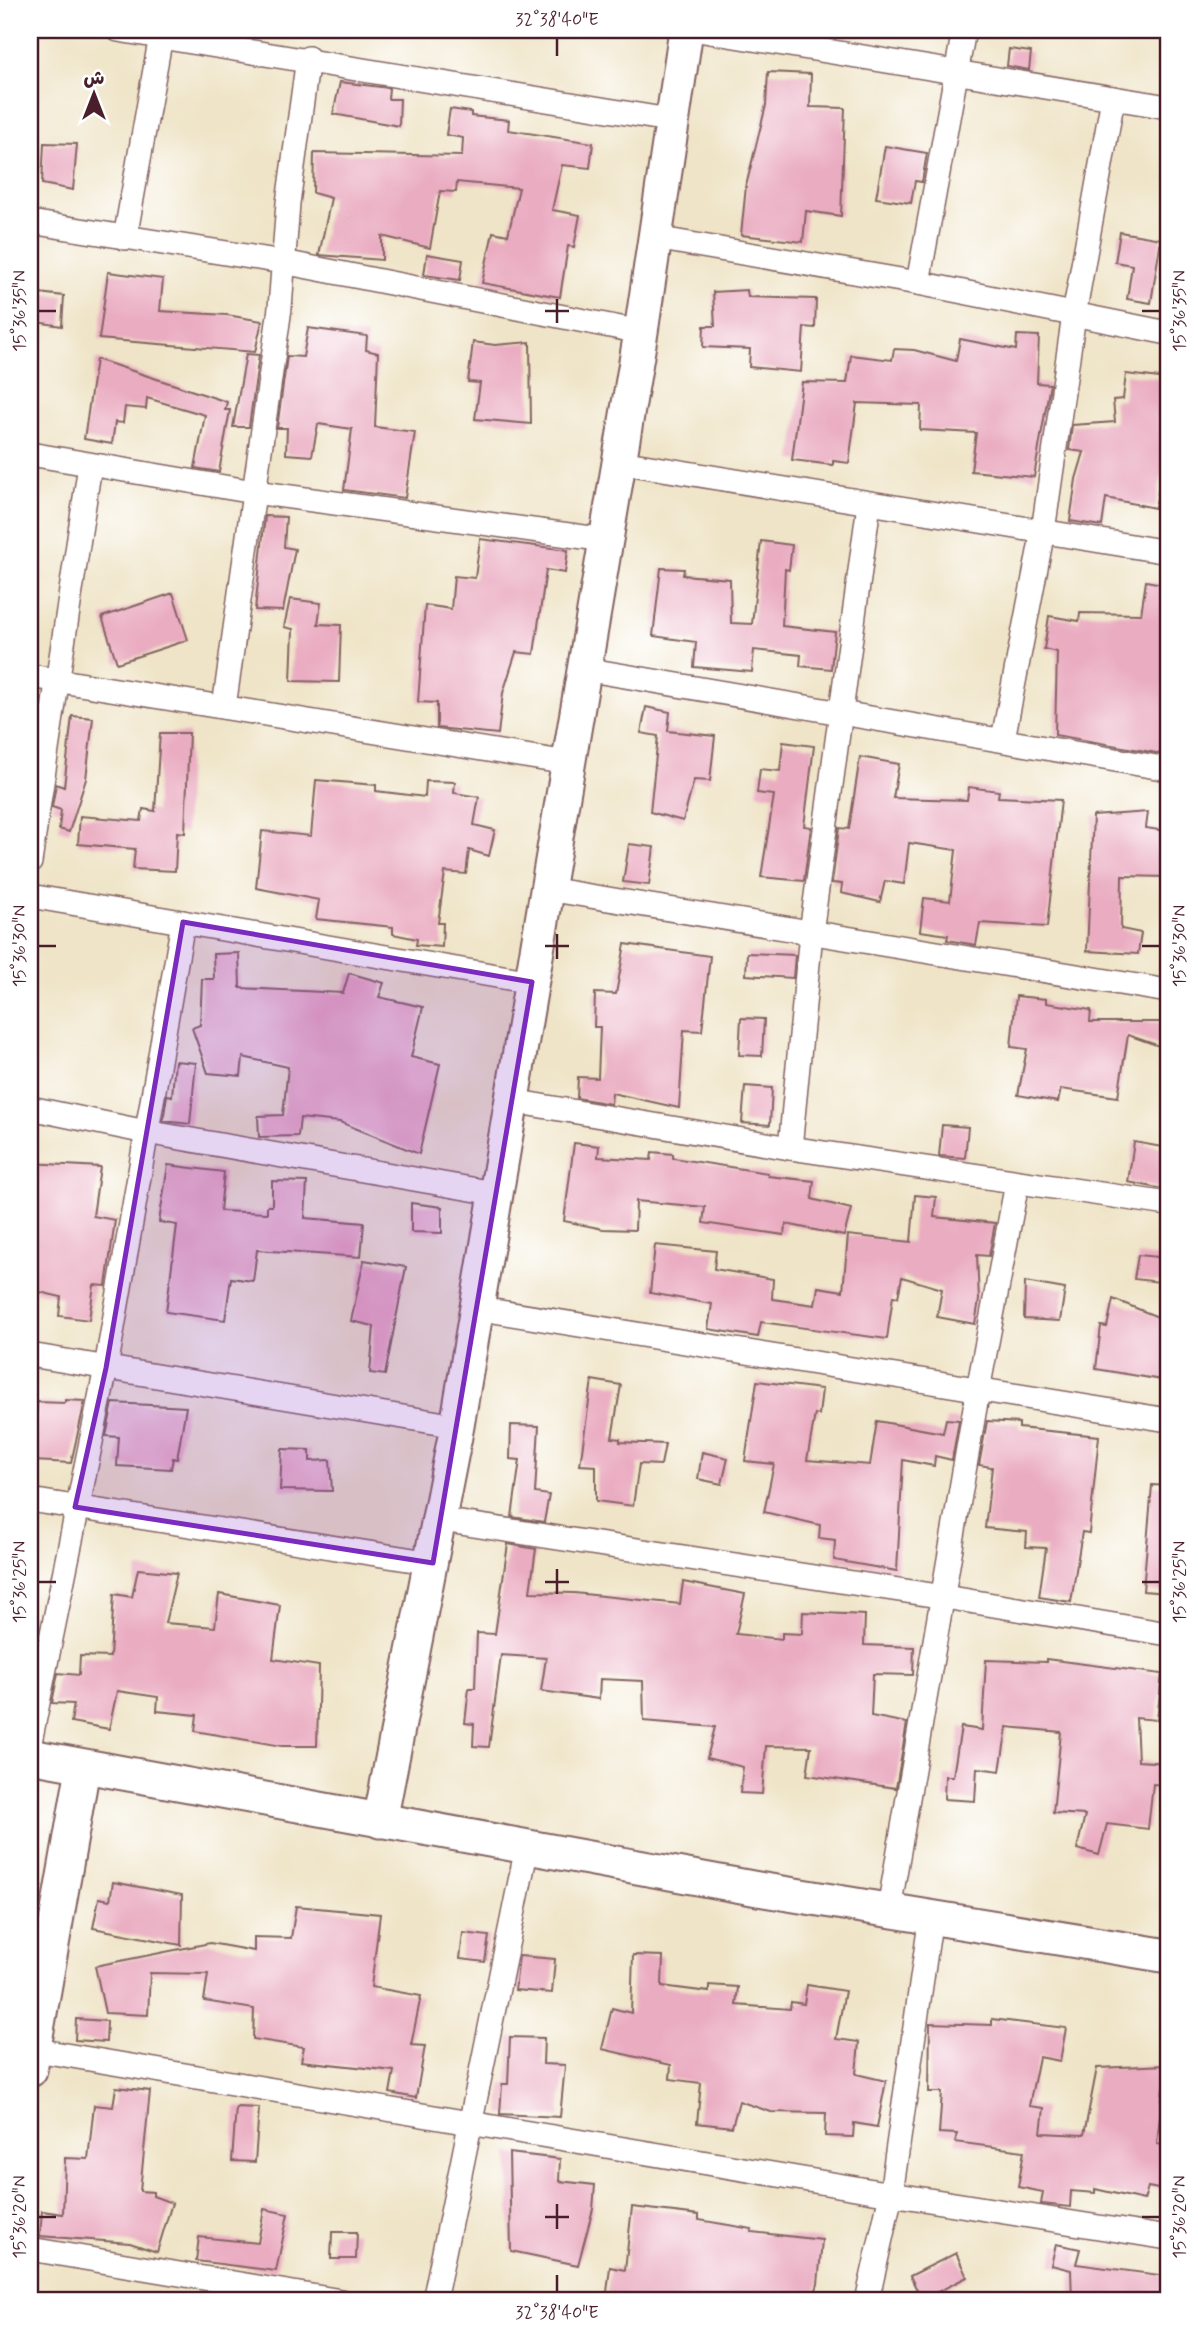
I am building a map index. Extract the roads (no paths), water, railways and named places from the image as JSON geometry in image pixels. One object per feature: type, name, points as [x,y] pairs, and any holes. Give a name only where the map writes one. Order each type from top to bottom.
[{"type":"street","points":[[118,30],[161,34],[308,58],[675,121]]},
{"type":"street","points":[[380,1821],[441,1520],[494,1193],[512,1101],[620,462],[675,121],[686,30]]},
{"type":"street","points":[[698,30],[1168,107]]},
{"type":"street","points":[[918,284],[964,30]]},
{"type":"street","points":[[125,238],[161,34]]},
{"type":"street","points":[[223,707],[280,308],[288,203],[308,58]]},
{"type":"street","points":[[1003,739],[1043,531],[1074,315],[1113,98]]},
{"type":"street","points":[[30,222],[283,262],[641,332]]},
{"type":"street","points":[[655,238],[918,284],[1168,333]]},
{"type":"street","points":[[30,454],[254,492],[606,540]]},
{"type":"street","points":[[620,462],[1168,552]]},
{"type":"street","points":[[30,862],[35,814],[90,465]]},
{"type":"street","points":[[790,1148],[811,933],[869,504]]},
{"type":"street","points":[[584,669],[1168,769]]},
{"type":"street","points":[[30,676],[568,763]]},
{"type":"street","points":[[547,889],[1168,991]]},
{"type":"street","points":[[30,896],[532,982]]},
{"type":"street","points":[[30,1742],[75,1507],[106,1368],[183,922]]},
{"type":"street","points":[[512,1101],[790,1148],[1168,1204]]},
{"type":"street","points":[[30,1108],[145,1132],[494,1193]]},
{"type":"street","points":[[889,1909],[945,1597],[978,1390],[1017,1183]]},
{"type":"street","points":[[475,1308],[1168,1420]]},
{"type":"street","points":[[30,1355],[457,1426]]},
{"type":"street","points":[[30,1500],[433,1563]]},
{"type":"street","points":[[441,1520],[1168,1634]]},
{"type":"street","points":[[30,1756],[83,1768],[527,1847],[1168,1956]]},
{"type":"street","points":[[83,1768],[31,2056],[469,2122],[1168,2238]]},
{"type":"street","points":[[434,2301],[527,1847]]},
{"type":"street","points":[[867,2301],[891,2194],[931,1916]]},
{"type":"street","points":[[30,2249],[341,2301]]}]
